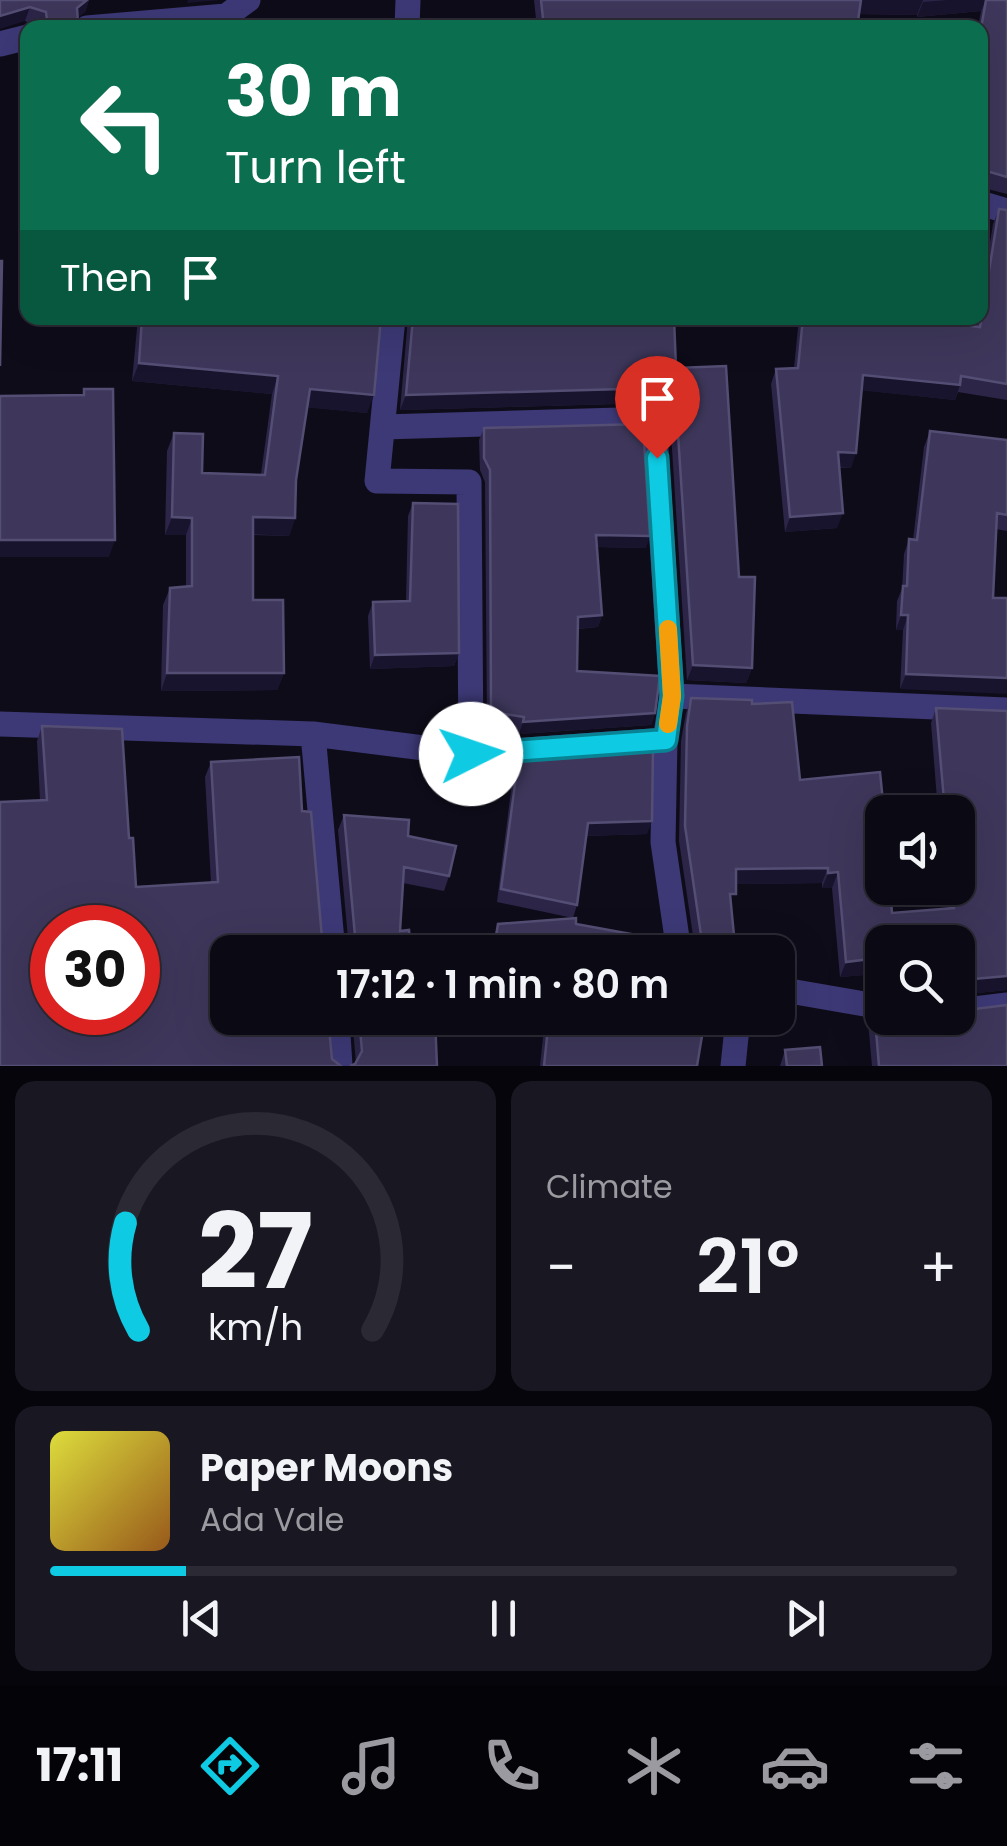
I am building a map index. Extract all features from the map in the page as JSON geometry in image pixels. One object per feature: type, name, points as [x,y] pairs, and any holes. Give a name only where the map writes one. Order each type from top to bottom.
[{"type":"street","points":[[179,20],[226,16],[248,0]]},
{"type":"street","points":[[391,325],[377,481],[469,482],[471,754]]},
{"type":"street","points":[[382,427],[654,419],[672,696],[666,740],[663,842],[677,935]]},
{"type":"street","points":[[672,696],[1007,710]]},
{"type":"street","points":[[0,724],[312,734],[471,754],[666,740]]},
{"type":"street","points":[[312,734],[331,935]]},
{"type":"street","points":[[795,992],[865,1004]]},
{"type":"street","points":[[975,1009],[1007,1005]]},
{"type":"street","points":[[338,1035],[340,1066]]},
{"type":"street","points":[[733,1066],[736,1035]]},
{"type":"building","points":[[0,0],[87,0],[77,8],[78,20],[47,20],[46,12],[30,7],[0,16]]},
{"type":"building","points":[[541,0],[861,0],[858,20],[543,20]]},
{"type":"building","points":[[986,0],[1007,0],[1007,177],[988,172],[988,20],[982,20]]},
{"type":"building","points":[[999,209],[1007,210],[1007,384],[961,376],[960,385],[863,375],[856,453],[838,452],[843,513],[790,517],[776,369],[798,368],[802,325],[988,325],[988,277]]},
{"type":"building","points":[[0,261],[2,261],[0,366]]},
{"type":"building","points":[[142,325],[380,325],[374,395],[310,389],[296,480],[295,518],[253,517],[253,600],[283,600],[284,673],[167,673],[170,588],[192,586],[192,518],[172,517],[174,433],[203,434],[202,473],[265,475],[278,376],[139,363]]},
{"type":"building","points":[[412,325],[674,325],[676,368],[726,366],[739,577],[755,577],[752,668],[693,665],[673,394],[659,388],[406,395]]},
{"type":"building","points":[[84,389],[113,389],[115,540],[0,540],[0,396],[84,395]]},
{"type":"building","points":[[643,424],[650,536],[596,535],[602,615],[578,617],[577,671],[660,676],[655,713],[523,722],[524,717],[491,712],[490,470],[484,458],[484,428]]},
{"type":"building","points":[[930,431],[1007,440],[1007,515],[997,513],[993,598],[1007,598],[1007,678],[906,674],[908,615],[901,615],[903,586],[907,586],[909,539],[917,540]]},
{"type":"building","points":[[413,503],[458,504],[459,653],[375,655],[373,602],[410,601]]},
{"type":"building","points":[[691,698],[752,700],[752,704],[792,702],[800,780],[880,772],[882,795],[865,795],[865,905],[891,905],[892,913],[975,905],[975,795],[944,795],[936,708],[1007,711],[1007,976],[975,979],[975,925],[865,925],[865,960],[846,962],[838,872],[828,873],[828,868],[736,869],[736,894],[730,894],[734,935],[701,935],[685,826]]},
{"type":"building","points":[[42,726],[122,729],[136,887],[218,882],[211,762],[299,757],[302,811],[311,812],[322,935],[210,935],[210,1035],[330,1035],[332,1059],[341,1066],[0,1066],[0,802],[47,800]]},
{"type":"building","points":[[653,745],[652,821],[588,823],[577,905],[501,889],[519,754]]},
{"type":"building","points":[[344,815],[409,820],[408,836],[456,846],[449,876],[404,867],[400,931],[409,930],[410,935],[355,935]]},
{"type":"building","points":[[576,918],[576,924],[636,935],[496,935],[498,924]]},
{"type":"building","points":[[1007,1005],[1007,1066],[879,1066],[876,1035],[975,1035],[975,1009]]},
{"type":"building","points":[[361,1035],[436,1035],[437,1066],[350,1066],[362,1051]]},
{"type":"building","points":[[547,1035],[702,1035],[697,1066],[544,1066]]},
{"type":"building","points":[[820,1047],[822,1066],[787,1066],[785,1050]]},
{"type":"slow traffic","points":[[668,629],[672,696],[668,724]]},
{"type":"route","points":[[471,754],[666,740],[672,696],[657,458]]}]
